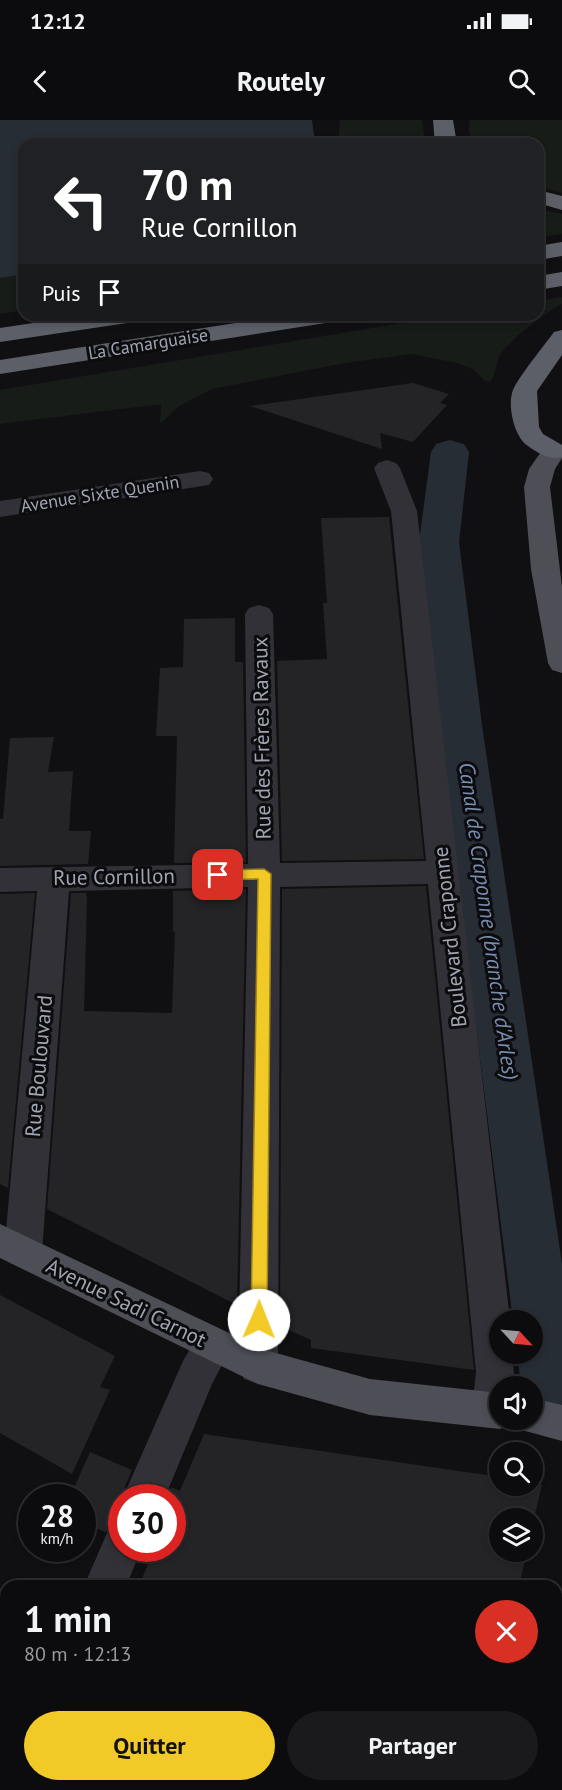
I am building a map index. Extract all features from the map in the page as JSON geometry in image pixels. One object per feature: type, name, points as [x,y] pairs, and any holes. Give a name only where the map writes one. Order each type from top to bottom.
[{"type":"highway","points":[[443,120],[445,138]]},
{"type":"highway","points":[[544,198],[562,203]]},
{"type":"highway","points":[[544,252],[562,249]]},
{"type":"highway","points":[[544,282],[562,279]]},
{"type":"highway","name":"La Camarguaise","points":[[0,336],[96,321]]},
{"type":"highway","name":"La Camarguaise","points":[[0,367],[294,321]]},
{"type":"highway","points":[[558,447],[534,439],[526,427],[525,391],[562,337]]},
{"type":"main road","points":[[558,447],[542,469],[537,487],[553,570],[562,663]]},
{"type":"main road","name":"Avenue Sadi Carnot","points":[[12,1246],[258,1366],[370,1397],[489,1409]]},
{"type":"main road","points":[[543,1419],[562,1423]]},
{"type":"street","name":"Boulevard Craponne","points":[[387,468],[404,511],[496,1376]]},
{"type":"street","name":"Avenue Sixte Quenin","points":[[0,508],[200,478]]},
{"type":"street","name":"Rue des Frères Ravaux","points":[[258,1366],[264,874],[259,614]]},
{"type":"street","name":"Rue Cornillon","points":[[0,880],[443,872]]},
{"type":"street","name":"Rue Boulouvard","points":[[12,1246],[54,879]]},
{"type":"street","points":[[150,1484],[197,1374],[213,1346]]},
{"type":"street","points":[[108,1580],[115,1562]]},
{"type":"shaded area","points":[[0,120],[312,120],[314,138],[18,138],[18,275],[0,278]]},
{"type":"shaded area","points":[[340,120],[422,120],[424,138],[338,138]]},
{"type":"shaded area","points":[[470,120],[562,120],[562,193],[544,188],[544,138],[471,138]]},
{"type":"shaded area","points":[[544,210],[562,214],[562,234],[544,236]]},
{"type":"shaded area","points":[[18,275],[18,311],[0,314],[0,278]]},
{"type":"shaded area","points":[[562,297],[562,304],[544,315],[544,300]]},
{"type":"shaded area","points":[[415,321],[537,321],[512,341],[500,355],[491,381],[485,381],[474,370],[458,363],[411,354],[345,363],[212,389],[179,406],[160,424],[161,404],[0,424],[0,390]]},
{"type":"building","points":[[413,383],[449,394],[440,403],[447,405],[413,442],[380,433],[382,449],[250,406]]},
{"type":"building","points":[[389,517],[424,859],[282,861],[277,661],[327,659],[323,603],[327,603],[321,518]]},
{"type":"building","points":[[235,618],[235,662],[243,662],[246,862],[174,863],[177,736],[156,736],[160,668],[183,667],[184,619]]},
{"type":"building","points":[[54,737],[48,772],[73,771],[69,831],[91,831],[88,864],[0,866],[0,819],[3,819],[10,738]]},
{"type":"building","points":[[426,886],[474,1370],[311,1348],[311,1340],[280,1326],[282,889]]},
{"type":"building","points":[[246,889],[237,1305],[47,1209],[71,893],[86,893],[87,899],[84,1011],[172,1013],[175,931],[173,932],[173,891]]},
{"type":"building","points":[[35,893],[8,1188],[0,1184],[0,894]]},
{"type":"building","points":[[0,1295],[115,1356],[100,1387],[110,1390],[72,1474],[0,1433]]},
{"type":"building","points":[[204,1434],[489,1475],[489,1496],[539,1496],[537,1508],[489,1508],[489,1562],[524,1562],[520,1580],[141,1580],[149,1562],[186,1562],[186,1484],[183,1484]]},
{"type":"building","points":[[90,1452],[132,1470],[126,1484],[108,1484],[108,1531],[105,1532],[96,1528],[96,1484],[76,1484]]},
{"type":"waterway","name":"Canal de Craponne (branche d'Arles)","points":[[450,452],[439,542],[460,725],[551,1389]]},
{"type":"route","points":[[218,875],[264,874],[259,1320]]}]
